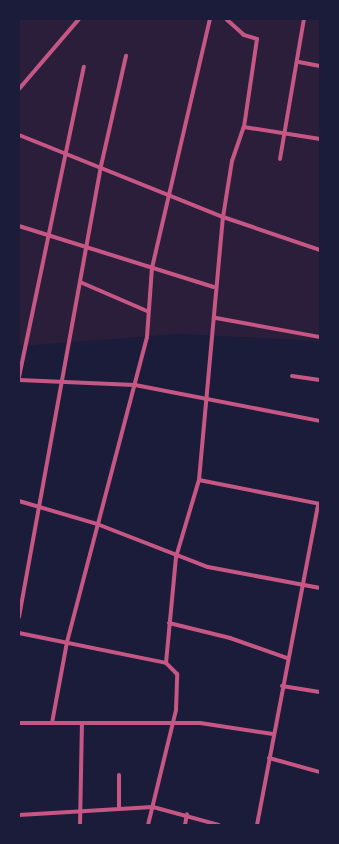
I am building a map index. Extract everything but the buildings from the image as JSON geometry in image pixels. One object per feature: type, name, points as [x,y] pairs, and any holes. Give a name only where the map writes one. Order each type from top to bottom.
[{"type":"street","points":[[19,89],[79,19]]},
{"type":"street","points":[[52,723],[67,642],[147,337],[147,311],[152,268],[167,194],[210,19]]},
{"type":"street","points":[[166,663],[176,557],[199,480],[216,318],[214,287],[223,217],[232,161],[244,127],[257,39],[244,35],[226,19]]},
{"type":"street","points":[[280,159],[299,62],[304,21]]},
{"type":"street","points":[[19,617],[41,508],[101,166],[126,56]]},
{"type":"street","points":[[299,62],[320,66]]},
{"type":"street","points":[[84,68],[46,234],[19,379],[135,385],[208,402],[320,421]]},
{"type":"street","points":[[244,127],[286,131],[320,139]]},
{"type":"street","points":[[19,135],[101,166],[223,217],[320,250]]},
{"type":"street","points":[[19,226],[214,287]]},
{"type":"street","points":[[80,282],[147,311]]},
{"type":"street","points":[[216,318],[320,337]]},
{"type":"street","points":[[292,376],[320,380]]},
{"type":"street","points":[[199,480],[319,504],[287,658],[257,825]]},
{"type":"street","points":[[19,501],[97,524],[176,557],[230,572],[320,588]]},
{"type":"street","points":[[169,623],[230,638],[287,658]]},
{"type":"street","points":[[19,633],[166,663],[177,674],[173,723],[148,825]]},
{"type":"street","points":[[282,686],[320,692]]},
{"type":"street","points":[[19,723],[173,723],[274,734]]},
{"type":"street","points":[[80,825],[82,723]]},
{"type":"street","points":[[269,758],[320,772]]},
{"type":"street","points":[[119,775],[119,807]]},
{"type":"street","points":[[19,815],[80,809],[153,806],[187,814],[219,825]]},
{"type":"street","points":[[185,825],[187,814]]},
{"type":"shaded area","points":[[19,19],[320,19],[320,341],[179,334],[19,346]]}]
